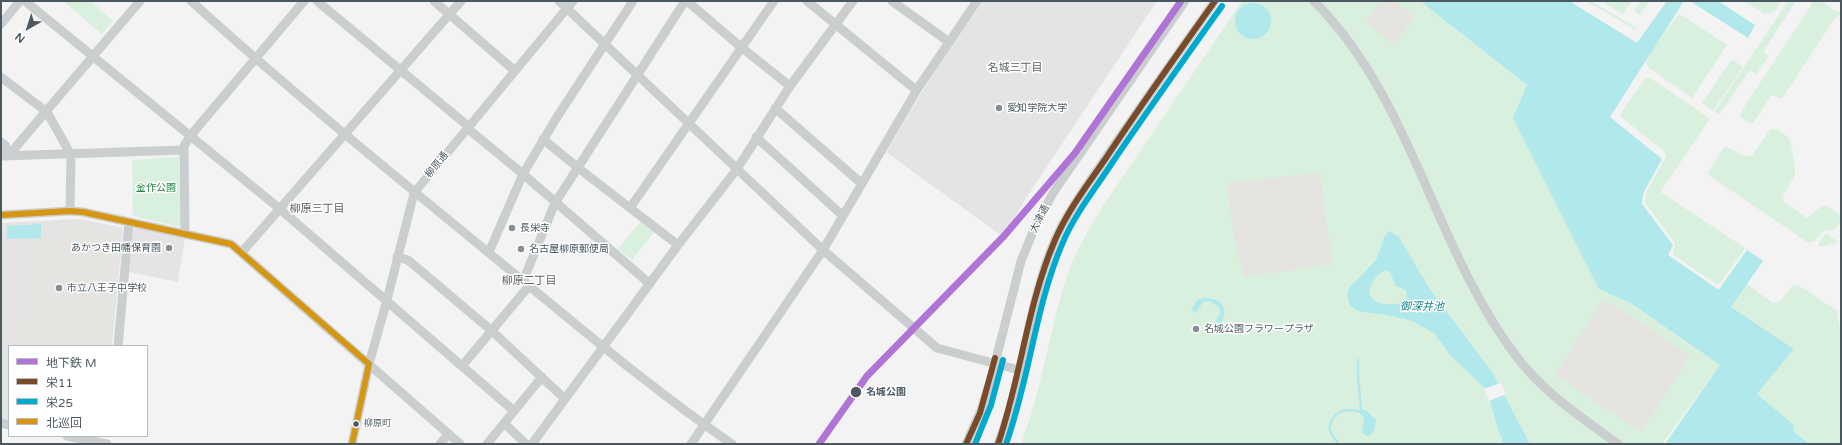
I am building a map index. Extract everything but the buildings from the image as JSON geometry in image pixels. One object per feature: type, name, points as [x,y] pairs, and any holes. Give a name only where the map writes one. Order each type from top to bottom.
[{"type":"street","points":[[1,24],[20,1]]},
{"type":"street","points":[[25,1],[92,58],[191,135],[280,209],[514,411]]},
{"type":"street","points":[[4,156],[47,112],[115,28],[140,1]]},
{"type":"street","points":[[192,1],[255,59],[414,193],[704,425],[732,444]]},
{"type":"street","points":[[184,233],[184,146],[191,135],[304,1]]},
{"type":"street","points":[[317,1],[401,70],[650,284]]},
{"type":"street","points":[[434,1],[515,71]]},
{"type":"street","points":[[242,252],[461,1]]},
{"type":"street","points":[[559,1],[570,5],[606,44],[823,250],[937,348],[1019,370]]},
{"type":"street","points":[[489,252],[523,174],[543,139],[633,1]]},
{"type":"street","points":[[462,366],[492,331],[526,283],[555,203],[637,74],[686,1],[790,86]]},
{"type":"street","points":[[630,208],[690,124],[709,92],[742,48],[774,1]]},
{"type":"street","points":[[807,1],[916,90]]},
{"type":"street","points":[[532,444],[678,245],[737,169],[756,137],[790,86],[853,1]]},
{"type":"street","points":[[892,1],[949,42]]},
{"type":"street","points":[[691,444],[823,250],[916,90],[977,1]]},
{"type":"street","name":"大津通","points":[[966,444],[981,410],[991,379],[1020,262],[1035,227],[1053,193],[1185,1]]},
{"type":"street","points":[[998,444],[1007,421],[1035,299],[1056,239],[1088,185],[1215,1]]},
{"type":"street","points":[[1314,1],[1342,33],[1380,89],[1426,185],[1465,272],[1516,356],[1559,401],[1618,444]]},
{"type":"street","name":"柳原通","points":[[352,444],[369,364],[414,193],[570,5]]},
{"type":"street","points":[[1,77],[47,112],[71,155],[70,211]]},
{"type":"street","points":[[775,108],[861,183]]},
{"type":"street","points":[[756,137],[842,215]]},
{"type":"street","points":[[543,139],[678,245]]},
{"type":"street","points":[[1,142],[5,145],[4,156]]},
{"type":"street","points":[[4,156],[71,155],[184,150]]},
{"type":"street","points":[[1,215],[70,211],[83,212],[231,244],[242,252],[460,444]]},
{"type":"street","points":[[118,345],[129,223]]},
{"type":"street","points":[[397,257],[408,260],[492,331],[565,399]]},
{"type":"street","points":[[487,444],[542,377]]},
{"type":"street","points":[[504,423],[526,444]]},
{"type":"street","points":[[440,444],[448,434]]},
{"type":"street","points":[[72,437],[108,444]]},
{"type":"shaded area","name":"愛知学院大学","points":[[983,1],[1157,1],[1018,211],[1006,239],[886,152],[939,64]]},
{"type":"shaded area","name":"市立八王子中学校","points":[[79,219],[121,227],[123,230],[112,345],[8,345],[8,421],[1,420],[1,223]]},
{"type":"shaded area","points":[[136,227],[185,237],[178,282],[129,272],[133,230]]},
{"type":"green space","points":[[63,1],[94,1],[93,3],[113,21],[102,34]]},
{"type":"green space","points":[[1242,1],[1420,1],[1527,85],[1599,289],[1632,304],[1720,365],[1662,444],[1021,444],[1035,403],[1055,318],[1067,276],[1078,249],[1103,206]]},
{"type":"green space","points":[[1569,1],[1637,43],[1667,1],[1684,1],[1659,41],[1678,15],[1683,16],[1727,45],[1692,98],[1648,67],[1646,63],[1650,55]]},
{"type":"green space","points":[[1586,1],[1591,1],[1637,28],[1636,30]]},
{"type":"green space","points":[[1601,1],[1632,1],[1623,14]]},
{"type":"green space","points":[[1641,1],[1650,1],[1639,15],[1634,11]]},
{"type":"green space","points":[[1744,1],[1781,1],[1774,12],[1764,14]]},
{"type":"green space","points":[[1788,1],[1796,1],[1763,52],[1769,56],[1756,75],[1750,70],[1719,115],[1714,112]]},
{"type":"green space","points":[[1814,1],[1819,1],[1826,4],[1834,10],[1841,12],[1841,14],[1835,18],[1783,97],[1780,99],[1774,95],[1771,96],[1753,123],[1749,123],[1740,117],[1742,110]]},
{"type":"green space","points":[[1732,59],[1743,67],[1713,111],[1702,103]]},
{"type":"green space","points":[[1646,77],[1649,77],[1709,118],[1661,191],[1744,247],[1744,250],[1720,283],[1716,284],[1674,255],[1673,251],[1675,243],[1645,203],[1646,193],[1666,156],[1665,152],[1621,117],[1620,114]]},
{"type":"green space","points":[[1770,129],[1778,129],[1790,139],[1795,167],[1795,176],[1783,195],[1784,202],[1807,218],[1820,207],[1825,205],[1838,213],[1841,220],[1835,229],[1831,231],[1825,230],[1813,242],[1807,242],[1707,174],[1723,149],[1727,147],[1745,156],[1752,156]]},
{"type":"green space","name":"金作公園","points":[[179,157],[181,227],[133,216],[132,160]]},
{"type":"green space","points":[[642,219],[656,230],[632,260],[618,249]]},
{"type":"green space","points":[[1826,233],[1838,242],[1821,247],[1818,245]]},
{"type":"green space","points":[[1673,245],[1668,255],[1718,290],[1747,250],[1763,261],[1747,284],[1773,303],[1780,301],[1792,286],[1798,285],[1837,311],[1841,335],[1841,444],[1811,444],[1793,431],[1795,426],[1757,394],[1793,350],[1731,307],[1724,295],[1664,258]]},
{"type":"sand","points":[[1381,1],[1395,1],[1415,17],[1393,45],[1365,21]]},
{"type":"sand","points":[[1320,173],[1332,264],[1244,277],[1234,238],[1227,183]]},
{"type":"sand","name":"市立八王子中学校","points":[[56,225],[119,230],[106,345],[19,345],[33,240],[55,241]]},
{"type":"sand","points":[[1603,300],[1622,310],[1690,356],[1641,432],[1555,375]]},
{"type":"water","points":[[1420,1],[1569,1],[1637,43],[1667,1],[1684,1],[1610,117],[1662,159],[1643,194],[1642,204],[1673,245],[1668,255],[1719,290],[1747,250],[1763,261],[1731,307],[1794,349],[1757,394],[1795,426],[1793,431],[1810,444],[1665,444],[1720,365],[1632,304],[1599,289],[1513,118],[1527,85]]},
{"type":"water","points":[[1690,1],[1718,1],[1755,25],[1748,38]]},
{"type":"water","points":[[1257,3],[1266,8],[1270,14],[1270,28],[1266,34],[1257,39],[1249,39],[1240,34],[1236,28],[1235,17],[1240,8],[1246,4]]},
{"type":"water","points":[[41,224],[41,238],[7,239],[7,226]]},
{"type":"water","name":"御深井池","points":[[1389,231],[1399,237],[1429,288],[1492,372],[1530,444],[1504,444],[1497,426],[1487,390],[1451,356],[1434,333],[1412,321],[1392,316],[1358,311],[1350,306],[1347,293],[1350,287],[1376,260],[1385,236]],"holes":[[[1387,270],[1390,272],[1396,286],[1406,290],[1406,299],[1402,304],[1377,302],[1371,296],[1370,287],[1375,278]]]},
{"type":"water","points":[[1205,298],[1218,301],[1224,309],[1223,319],[1218,331],[1212,328],[1220,313],[1219,307],[1210,301],[1203,302],[1196,313],[1191,310],[1197,300]]},
{"type":"water","points":[[1360,409],[1366,410],[1376,420],[1374,431],[1369,436],[1366,436],[1362,432],[1364,417],[1360,414]]},
{"type":"pier","points":[[1501,383],[1506,394],[1489,401],[1484,389]]},
{"type":"waterway","points":[[1339,444],[1332,436],[1330,430],[1332,420],[1337,414],[1344,410],[1360,412],[1361,409],[1358,360]]},
{"type":"metro line","name":"M","points":[[819,444],[867,376],[1004,236],[1075,153],[1181,1]]},
{"type":"transit line","name":"栄11","points":[[998,444],[1013,393],[1031,315],[1045,265],[1060,229],[1085,187],[1215,1]]},
{"type":"transit line","name":"栄25","points":[[1006,444],[1021,394],[1039,317],[1053,266],[1063,242],[1073,222],[1086,202],[1222,6]]},
{"type":"transit line","name":"北巡回","points":[[1,215],[70,211],[83,212],[231,244],[369,364]]},
{"type":"transit line","name":"栄11","points":[[966,444],[980,413],[995,358]]},
{"type":"transit line","name":"栄25","points":[[975,444],[991,405],[1003,360]]},
{"type":"transit line","name":"北巡回","points":[[352,444],[369,364]]},
{"type":"place","name":"愛知学院大学","points":[[999,108]]},
{"type":"place","name":"長栄寺","points":[[512,228]]},
{"type":"place","name":"あかつき田幡保育園","points":[[169,248]]},
{"type":"place","name":"名古屋柳原郵便局","points":[[521,249]]},
{"type":"place","name":"市立八王子中学校","points":[[59,288]]},
{"type":"place","name":"名城公園フラワープラザ","points":[[1196,329]]},
{"type":"place","name":"名城公園","points":[[856,392]]},
{"type":"place","name":"柳原町","points":[[356,424]]},
{"type":"district","name":"名城三丁目","points":[[1015,68]]},
{"type":"district","name":"柳原三丁目","points":[[317,209]]},
{"type":"district","name":"柳原二丁目","points":[[529,281]]}]
